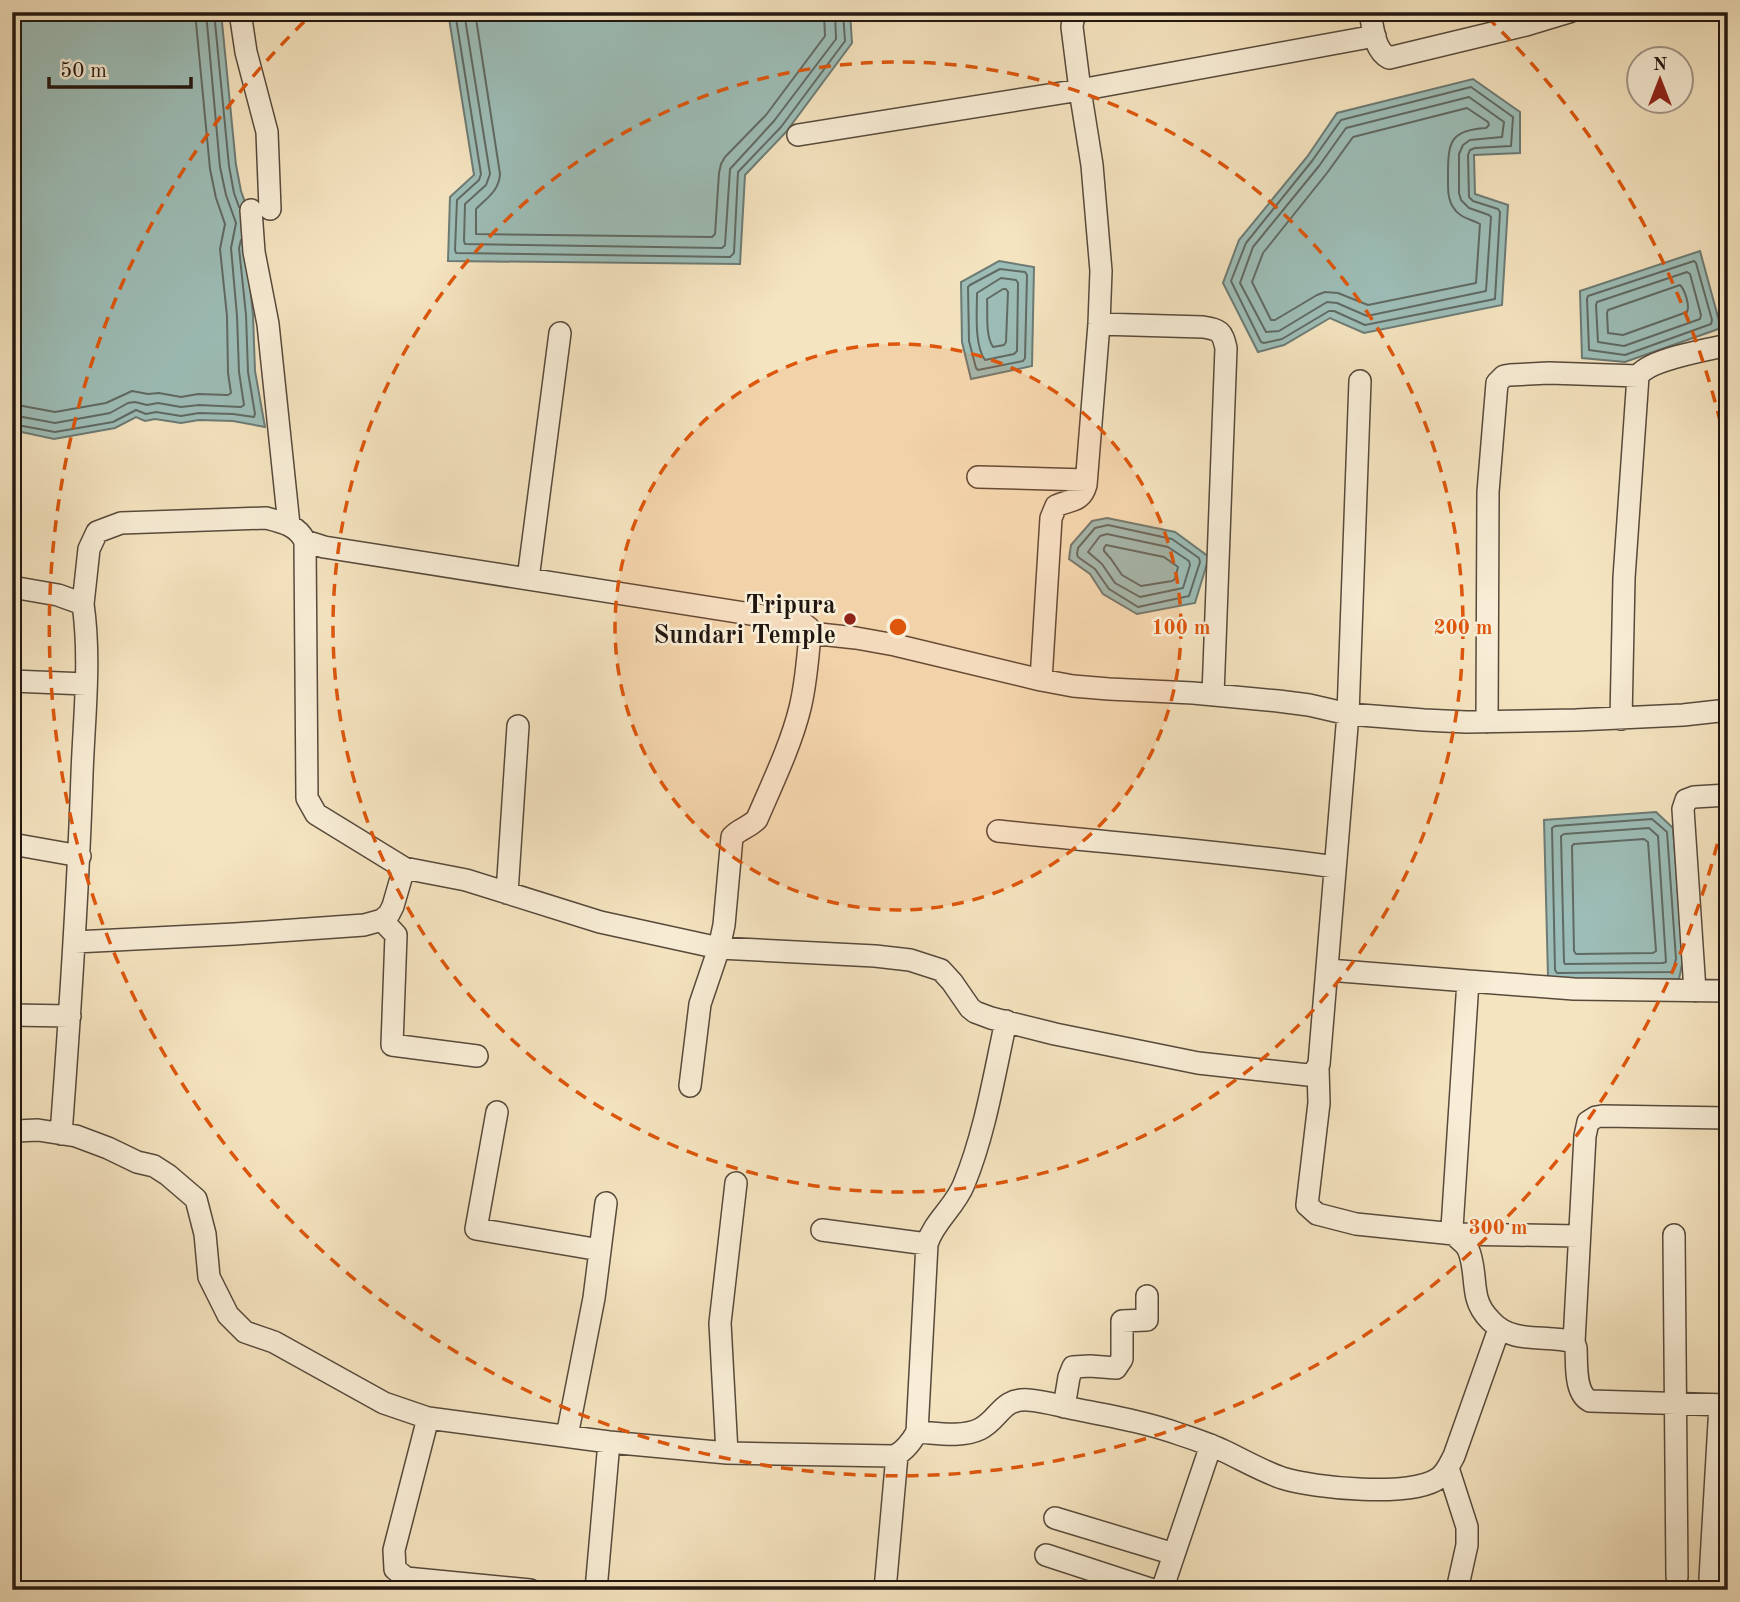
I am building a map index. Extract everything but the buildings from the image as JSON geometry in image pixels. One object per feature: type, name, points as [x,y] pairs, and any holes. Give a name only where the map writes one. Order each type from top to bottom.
[{"type":"street","points":[[240,12],[246,52],[267,132],[254,252],[268,324],[289,524]]},
{"type":"street","points":[[1041,680],[1051,518],[1056,506],[1082,496],[1086,480],[1101,271],[1095,191],[1072,27],[1078,12]]},
{"type":"street","points":[[1370,12],[1375,36],[1383,55],[1393,58],[1569,12]]},
{"type":"street","points":[[798,135],[1080,90],[1375,36]]},
{"type":"street","points":[[1098,324],[1203,327],[1215,329],[1223,337],[1226,348],[1213,695]]},
{"type":"street","points":[[528,579],[561,333]]},
{"type":"street","points":[[1621,719],[1624,578],[1638,376],[1647,367],[1728,345]]},
{"type":"street","points":[[1487,722],[1488,492],[1497,383],[1504,376],[1536,373],[1638,376]]},
{"type":"street","points":[[1360,382],[1348,714],[1318,1068],[1319,1103],[1307,1205],[1317,1214],[1356,1224],[1454,1234],[1580,1236]]},
{"type":"street","points":[[978,477],[1086,480]]},
{"type":"street","points":[[61,1134],[79,856],[86,684],[83,604],[89,549],[97,532],[121,523],[266,518],[289,524],[299,531],[305,541],[307,798],[316,814],[404,868],[466,880],[600,922],[719,948],[910,960],[940,970],[975,1012],[1096,1042],[1224,1067],[1308,1075],[1318,1068]]},
{"type":"street","points":[[305,541],[324,547],[801,622],[809,628],[802,698],[785,750],[757,819],[732,837],[724,925],[701,1004],[690,1086]]},
{"type":"street","points":[[12,587],[58,595],[83,604]]},
{"type":"street","points":[[810,633],[895,645],[1041,680],[1096,689],[1213,695],[1298,703],[1348,714],[1487,722],[1621,719],[1728,710]]},
{"type":"street","points":[[12,681],[86,684]]},
{"type":"street","points":[[507,893],[518,726]]},
{"type":"street","points":[[1695,991],[1683,809],[1686,800],[1693,797],[1728,795]]},
{"type":"street","points":[[998,831],[1215,852],[1335,867]]},
{"type":"street","points":[[12,844],[79,856]]},
{"type":"street","points":[[75,942],[364,925],[382,920],[393,906],[404,868]]},
{"type":"street","points":[[382,920],[396,935],[392,1045],[477,1056]]},
{"type":"street","points":[[1328,970],[1574,989],[1728,991]]},
{"type":"street","points":[[1468,981],[1452,1228],[1468,1249],[1477,1298],[1488,1319],[1506,1334],[1574,1342]]},
{"type":"street","points":[[12,1015],[70,1016]]},
{"type":"street","points":[[12,1134],[16,1131],[38,1130],[76,1136],[136,1162],[154,1166],[168,1175],[196,1199],[205,1234],[209,1277],[228,1315],[245,1332],[274,1342],[384,1403],[428,1418],[609,1442],[727,1453],[897,1455],[914,1439],[917,1432],[927,1244],[935,1226],[961,1191],[970,1169],[1006,1021]]},
{"type":"street","points":[[497,1112],[475,1229],[600,1250]]},
{"type":"street","points":[[1724,1590],[1716,1589],[1710,1578],[1724,1405],[1595,1402],[1584,1398],[1580,1388],[1574,1342],[1585,1136],[1588,1122],[1602,1116],[1728,1118]]},
{"type":"street","points":[[727,1453],[720,1323],[736,1184]]},
{"type":"street","points":[[567,1436],[594,1298],[607,1203]]},
{"type":"street","points":[[822,1230],[927,1244]]},
{"type":"street","points":[[1674,1235],[1677,1577]]},
{"type":"street","points":[[1065,1407],[1073,1367],[1116,1368],[1122,1359],[1122,1321],[1147,1320],[1147,1296]]},
{"type":"street","points":[[917,1432],[954,1434],[979,1430],[1002,1408],[1013,1401],[1027,1399],[1177,1433],[1284,1478],[1324,1486],[1405,1488],[1429,1483],[1440,1477],[1448,1468],[1499,1329]]},
{"type":"street","points":[[428,1418],[394,1550],[392,1580],[406,1578],[530,1590]]},
{"type":"street","points":[[596,1590],[609,1442]]},
{"type":"street","points":[[1162,1590],[1210,1446]]},
{"type":"street","points":[[886,1590],[897,1455]]},
{"type":"street","points":[[1448,1468],[1467,1527],[1467,1545],[1458,1590]]},
{"type":"street","points":[[1055,1518],[1174,1554]]},
{"type":"street","points":[[1046,1555],[1153,1590]]},
{"type":"water","points":[[12,12],[221,12],[236,165],[241,191],[252,222],[246,247],[255,371],[265,427],[233,421],[199,420],[181,423],[155,419],[145,421],[136,417],[115,428],[54,439],[12,430]]},
{"type":"water","points":[[448,12],[850,12],[852,43],[786,132],[745,175],[740,264],[448,261],[450,197],[474,175]]},
{"type":"water","points":[[1473,79],[1520,112],[1520,153],[1474,155],[1475,194],[1508,205],[1502,305],[1364,333],[1330,318],[1284,345],[1258,352],[1223,283],[1239,240],[1307,157],[1337,113]]},
{"type":"water","points":[[1700,251],[1721,328],[1625,362],[1582,358],[1580,291]]},
{"type":"water","points":[[999,261],[1034,267],[1032,366],[971,379],[962,342],[961,282]]},
{"type":"water","points":[[1107,518],[1175,532],[1209,557],[1195,603],[1137,614],[1103,594],[1090,574],[1069,559],[1071,545],[1092,521]]},
{"type":"water","points":[[1656,812],[1673,828],[1683,960],[1679,979],[1555,981],[1548,977],[1544,820]]},
{"type":"place","name":"Tripura Sundari Temple","points":[[850,619]]}]
